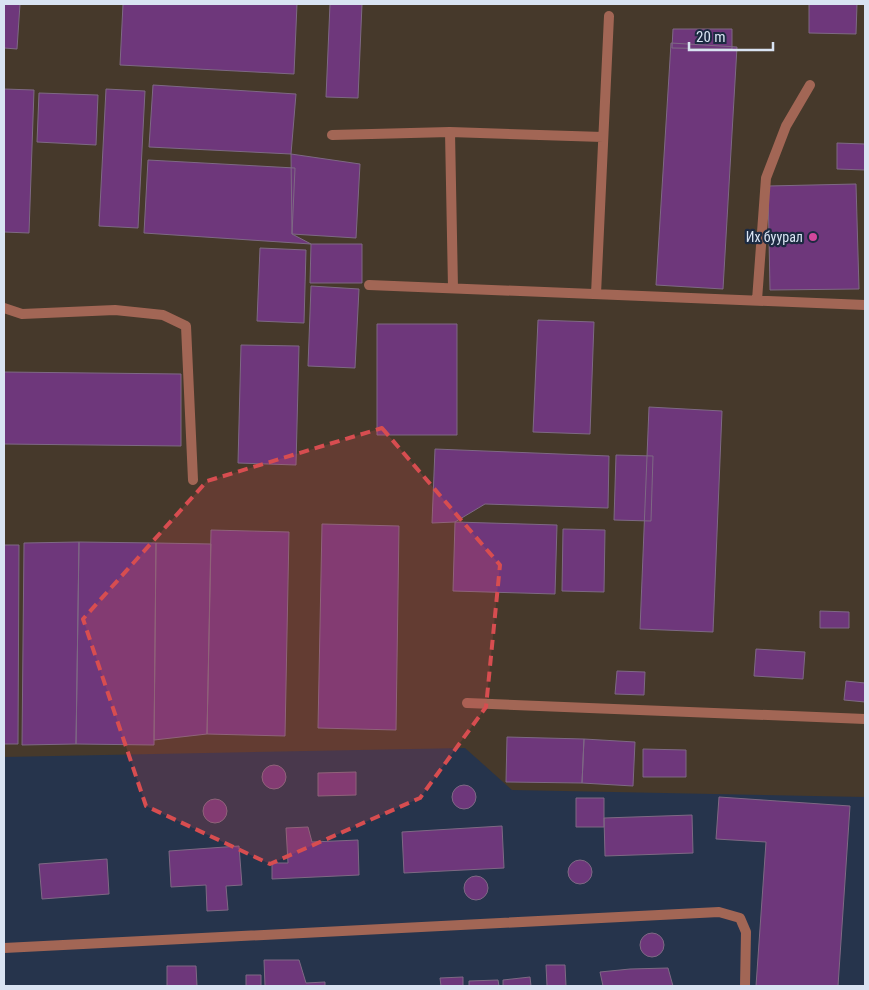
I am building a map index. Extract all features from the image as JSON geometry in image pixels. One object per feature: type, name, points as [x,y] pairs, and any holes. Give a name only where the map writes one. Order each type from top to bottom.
[{"type":"street","points":[[596,294],[609,16]]},
{"type":"street","points":[[757,300],[766,178],[786,126],[810,85]]},
{"type":"street","points":[[332,135],[450,132],[603,137]]},
{"type":"street","points":[[450,132],[453,288]]},
{"type":"street","points":[[368,284],[865,305]]},
{"type":"street","points":[[4,308],[22,314],[115,310],[163,315],[186,326],[193,480]]},
{"type":"street","points":[[467,703],[865,719]]},
{"type":"street","points":[[4,948],[720,912],[740,918],[746,932],[744,986]]},
{"type":"highlighted area","points":[[382,428],[500,565],[486,707],[420,798],[270,864],[146,806],[83,619],[207,481]]},
{"type":"shaded area","points":[[4,4],[865,4],[865,797],[512,790],[465,748],[4,757]]},
{"type":"building","points":[[4,4],[20,4],[17,49],[4,48]]},
{"type":"building","points":[[123,4],[297,4],[294,74],[120,65]]},
{"type":"building","points":[[330,4],[362,4],[358,98],[326,97]]},
{"type":"building","points":[[809,4],[857,4],[856,34],[809,33]]},
{"type":"building","points":[[673,29],[732,29],[732,49],[672,48]]},
{"type":"building","points":[[671,43],[737,47],[723,289],[656,285]]},
{"type":"building","points":[[153,85],[296,94],[291,154],[149,147]]},
{"type":"building","points":[[4,89],[34,90],[29,233],[4,232]]},
{"type":"building","points":[[106,89],[145,91],[138,228],[99,226]]},
{"type":"building","points":[[39,93],[98,95],[96,145],[37,142]]},
{"type":"building","points":[[837,143],[865,144],[865,170],[837,169]]},
{"type":"building","points":[[291,154],[360,164],[356,238],[292,234]]},
{"type":"building","points":[[148,160],[295,168],[292,234],[311,244],[144,233]]},
{"type":"building","name":"Их буурал","points":[[856,184],[859,289],[770,290],[768,186]]},
{"type":"building","points":[[311,244],[362,244],[362,283],[310,283]]},
{"type":"building","points":[[260,248],[306,250],[304,323],[257,321]]},
{"type":"building","points":[[311,286],[359,289],[355,368],[308,366]]},
{"type":"building","points":[[538,320],[594,322],[590,434],[533,432]]},
{"type":"building","points":[[377,324],[457,324],[457,435],[377,435]]},
{"type":"building","points":[[241,345],[299,346],[296,465],[238,463]]},
{"type":"building","points":[[4,372],[181,374],[181,446],[4,444]]},
{"type":"building","points":[[649,407],[722,411],[713,632],[640,629]]},
{"type":"building","points":[[435,449],[609,456],[608,508],[485,504],[455,522],[432,523]]},
{"type":"building","points":[[616,455],[653,456],[651,521],[614,520]]},
{"type":"building","points":[[455,522],[557,525],[555,594],[453,591]]},
{"type":"building","points":[[322,524],[399,526],[396,730],[318,728]]},
{"type":"building","points":[[563,529],[605,530],[604,592],[562,591]]},
{"type":"building","points":[[211,530],[289,532],[285,736],[207,734]]},
{"type":"building","points":[[79,542],[156,543],[154,745],[76,744]]},
{"type":"building","points":[[79,542],[76,744],[22,745],[24,543]]},
{"type":"building","points":[[156,543],[211,544],[207,734],[154,740]]},
{"type":"building","points":[[4,545],[19,545],[18,744],[4,744]]},
{"type":"building","points":[[820,611],[849,612],[849,628],[820,628]]},
{"type":"building","points":[[756,649],[805,652],[803,679],[754,676]]},
{"type":"building","points":[[617,671],[645,672],[644,695],[615,694]]},
{"type":"building","points":[[846,681],[865,683],[865,702],[844,700]]},
{"type":"building","points":[[507,737],[584,739],[582,783],[506,782]]},
{"type":"building","points":[[584,739],[635,742],[633,786],[582,783]]},
{"type":"building","points":[[643,749],[686,750],[686,777],[643,777]]},
{"type":"building","points":[[274,765],[283,768],[286,777],[283,786],[274,789],[265,786],[262,777],[265,768]]},
{"type":"building","points":[[356,772],[356,795],[318,796],[318,773]]},
{"type":"building","points":[[464,785],[473,788],[476,797],[473,806],[464,809],[455,806],[452,797],[455,788]]},
{"type":"building","points":[[719,797],[850,806],[838,986],[756,986],[766,842],[716,839]]},
{"type":"building","points":[[576,798],[604,798],[604,827],[576,827]]},
{"type":"building","points":[[215,799],[224,802],[227,811],[224,820],[215,823],[206,820],[203,811],[206,802]]},
{"type":"building","points":[[692,815],[693,853],[605,856],[604,818]]},
{"type":"building","points":[[502,826],[504,868],[404,873],[402,832]]},
{"type":"building","points":[[308,827],[312,842],[358,840],[359,875],[272,879],[272,863],[288,863],[286,828]]},
{"type":"building","points":[[239,846],[242,885],[226,886],[228,910],[207,911],[206,885],[171,887],[169,851]]},
{"type":"building","points":[[107,859],[109,894],[42,899],[39,864]]},
{"type":"building","points":[[580,860],[589,863],[592,872],[589,881],[580,884],[571,881],[568,872],[571,863]]},
{"type":"building","points":[[476,876],[485,879],[488,888],[485,897],[476,900],[467,897],[464,888],[467,879]]},
{"type":"building","points":[[652,933],[660,937],[664,945],[660,953],[652,957],[644,953],[640,945],[644,937]]},
{"type":"building","points":[[264,960],[299,960],[306,983],[325,982],[325,986],[265,986]]},
{"type":"building","points":[[546,965],[565,965],[566,986],[547,986]]},
{"type":"building","points":[[167,966],[196,966],[197,986],[167,986]]},
{"type":"building","points":[[668,968],[673,986],[603,986],[600,972],[630,969]]},
{"type":"building","points":[[246,975],[261,975],[261,986],[246,986]]},
{"type":"building","points":[[463,977],[463,986],[441,986],[440,978]]},
{"type":"building","points":[[530,977],[531,986],[503,986],[503,980]]},
{"type":"building","points":[[498,980],[499,986],[469,986],[469,981]]},
{"type":"place","name":"Их буурал","points":[[813,237]]}]
